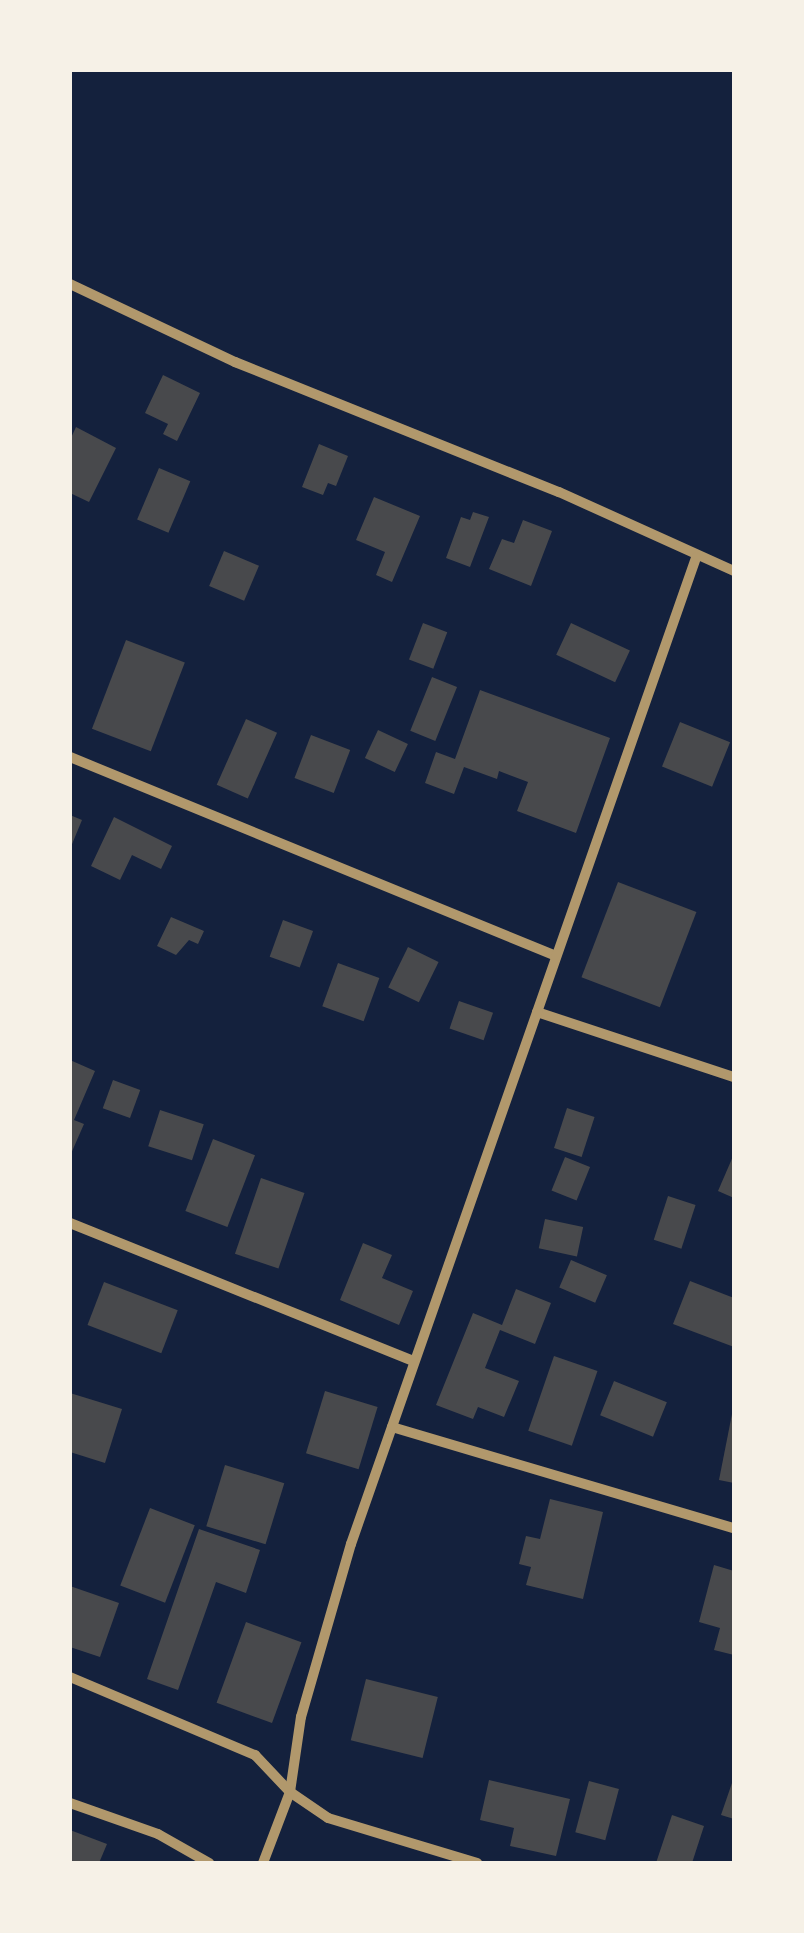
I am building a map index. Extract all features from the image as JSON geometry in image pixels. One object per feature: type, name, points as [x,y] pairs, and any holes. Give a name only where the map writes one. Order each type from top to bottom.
[{"type":"street","points":[[70,284],[376,422],[558,492],[734,572]]},
{"type":"street","points":[[264,1863],[290,1792],[302,1717],[413,1361],[696,558]]},
{"type":"street","points":[[70,757],[556,956]]},
{"type":"street","points":[[537,1012],[734,1077]]},
{"type":"street","points":[[70,1222],[413,1361]]},
{"type":"street","points":[[392,1427],[734,1528]]},
{"type":"street","points":[[70,1677],[255,1755],[290,1792],[328,1818],[477,1863]]},
{"type":"street","points":[[70,1802],[158,1834],[208,1863]]},
{"type":"building","points":[[163,375],[200,393],[177,441],[163,434],[168,424],[145,413]]},
{"type":"building","points":[[76,427],[116,448],[89,502],[70,493],[70,440]]},
{"type":"building","points":[[319,444],[348,456],[336,486],[328,483],[323,495],[302,487]]},
{"type":"building","points":[[159,468],[190,481],[168,533],[137,520]]},
{"type":"building","points":[[374,497],[420,516],[392,582],[376,575],[385,552],[356,540]]},
{"type":"building","points":[[473,512],[489,517],[470,567],[446,558],[461,517],[470,520]]},
{"type":"building","points":[[523,520],[552,531],[531,586],[489,569],[502,539],[514,543]]},
{"type":"building","points":[[224,551],[259,566],[244,601],[209,586]]},
{"type":"building","points":[[423,623],[447,632],[433,669],[409,659]]},
{"type":"building","points":[[571,623],[630,650],[615,682],[556,655]]},
{"type":"building","points":[[126,640],[185,663],[151,751],[92,729]]},
{"type":"building","points":[[432,677],[457,687],[435,741],[410,731]]},
{"type":"building","points":[[480,690],[610,738],[576,833],[517,811],[528,782],[499,771],[497,779],[464,767],[454,794],[425,783],[436,752],[455,759]]},
{"type":"building","points":[[246,719],[277,733],[248,799],[217,785]]},
{"type":"building","points":[[680,722],[730,742],[712,787],[662,767]]},
{"type":"building","points":[[378,730],[408,744],[395,772],[365,758]]},
{"type":"building","points":[[311,735],[350,750],[334,793],[295,778]]},
{"type":"building","points":[[70,815],[82,820],[70,849]]},
{"type":"building","points":[[114,817],[172,846],[161,869],[132,855],[120,880],[91,866]]},
{"type":"building","points":[[618,882],[696,912],[660,1007],[581,977]]},
{"type":"building","points":[[171,917],[204,931],[198,944],[189,940],[176,955],[157,946]]},
{"type":"building","points":[[283,920],[313,931],[300,968],[270,957]]},
{"type":"building","points":[[408,947],[439,962],[419,1002],[388,987]]},
{"type":"building","points":[[338,963],[379,978],[364,1021],[322,1006]]},
{"type":"building","points":[[459,1001],[493,1013],[484,1040],[450,1028]]},
{"type":"building","points":[[70,1060],[95,1071],[74,1120],[84,1124],[70,1156]]},
{"type":"building","points":[[113,1080],[140,1090],[130,1118],[103,1108]]},
{"type":"building","points":[[567,1108],[595,1117],[582,1157],[554,1148]]},
{"type":"building","points":[[160,1110],[204,1124],[192,1160],[148,1146]]},
{"type":"building","points":[[213,1139],[255,1155],[227,1227],[185,1211]]},
{"type":"building","points":[[734,1154],[734,1198],[718,1191]]},
{"type":"building","points":[[565,1157],[590,1167],[577,1200],[552,1190]]},
{"type":"building","points":[[261,1178],[304,1193],[278,1269],[235,1254]]},
{"type":"building","points":[[668,1196],[696,1205],[681,1249],[654,1240]]},
{"type":"building","points":[[545,1219],[583,1227],[577,1256],[539,1248]]},
{"type":"building","points":[[363,1243],[392,1255],[382,1278],[413,1291],[399,1325],[340,1300]]},
{"type":"building","points":[[571,1260],[607,1275],[595,1303],[559,1288]]},
{"type":"building","points":[[690,1281],[734,1298],[734,1347],[673,1324]]},
{"type":"building","points":[[104,1282],[178,1310],[161,1353],[88,1325]]},
{"type":"building","points":[[516,1289],[551,1303],[535,1344],[500,1330],[485,1368],[519,1381],[504,1417],[478,1407],[473,1419],[436,1405],[473,1313],[502,1325]]},
{"type":"building","points":[[554,1356],[597,1371],[572,1446],[528,1431]]},
{"type":"building","points":[[614,1381],[667,1402],[653,1437],[600,1415]]},
{"type":"building","points":[[325,1391],[378,1407],[359,1469],[306,1453]]},
{"type":"building","points":[[70,1393],[122,1409],[105,1463],[70,1452]]},
{"type":"building","points":[[734,1414],[734,1483],[719,1480]]},
{"type":"building","points":[[225,1465],[284,1483],[266,1544],[206,1526]]},
{"type":"building","points":[[550,1499],[603,1512],[583,1599],[526,1585],[531,1567],[519,1564],[526,1536],[540,1539]]},
{"type":"building","points":[[150,1508],[195,1525],[165,1603],[120,1585]]},
{"type":"building","points":[[199,1529],[260,1550],[246,1593],[216,1582],[178,1690],[147,1679]]},
{"type":"building","points":[[714,1565],[734,1571],[734,1655],[714,1650],[720,1628],[699,1622]]},
{"type":"building","points":[[70,1586],[119,1603],[100,1657],[70,1647]]},
{"type":"building","points":[[246,1622],[301,1642],[272,1723],[217,1703]]},
{"type":"building","points":[[366,1679],[438,1697],[423,1758],[351,1740]]},
{"type":"building","points":[[489,1780],[570,1799],[556,1856],[510,1846],[514,1828],[480,1820]]},
{"type":"building","points":[[734,1780],[734,1819],[721,1815]]},
{"type":"building","points":[[589,1781],[619,1789],[605,1840],[575,1832]]},
{"type":"building","points":[[672,1815],[704,1826],[692,1863],[656,1863]]},
{"type":"building","points":[[70,1830],[107,1844],[99,1863],[70,1863]]}]
